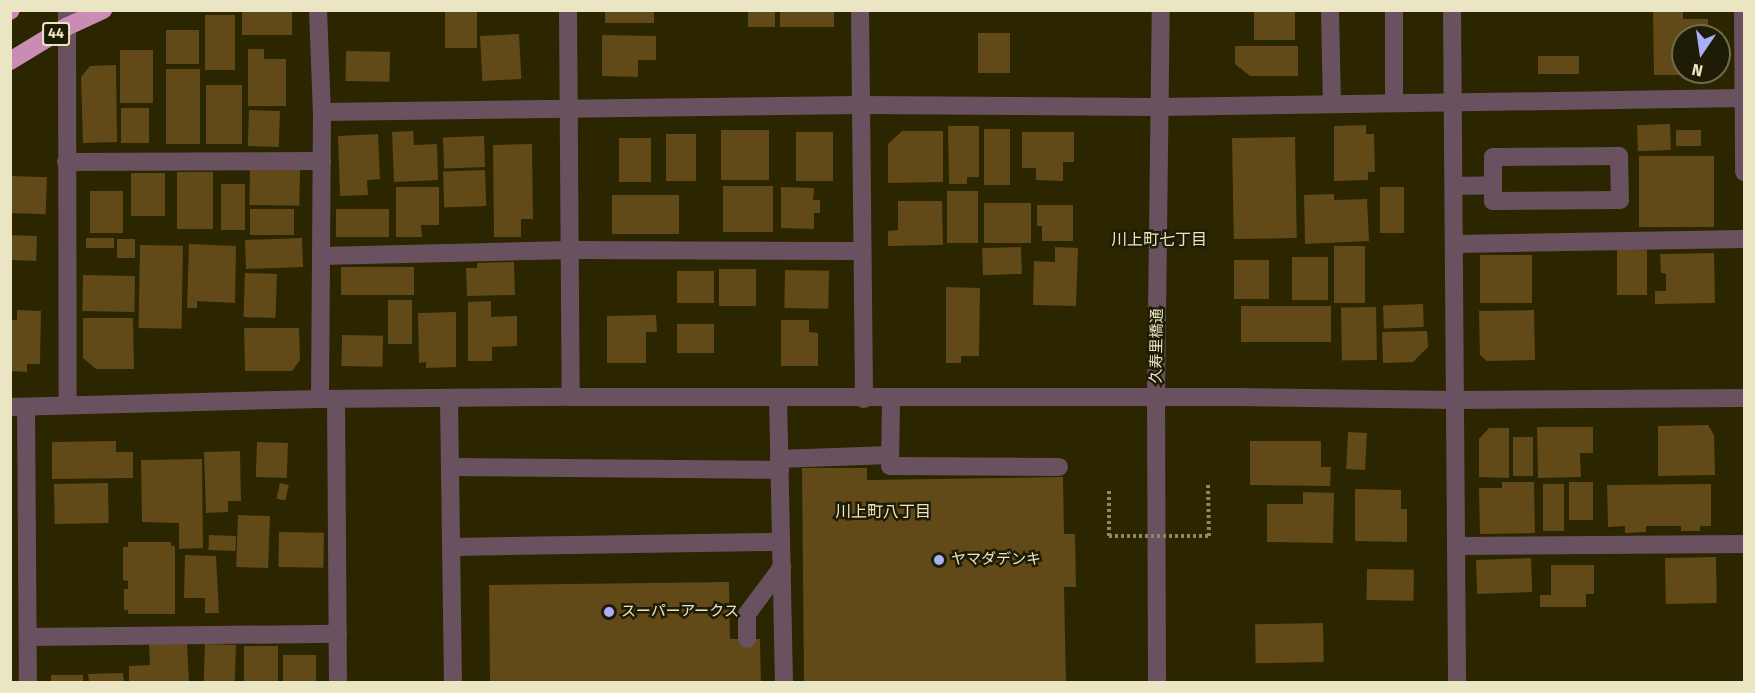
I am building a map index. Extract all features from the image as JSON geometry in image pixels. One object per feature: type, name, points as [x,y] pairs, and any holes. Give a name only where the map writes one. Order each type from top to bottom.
[{"type":"highway","name":"44","points":[[10,61],[67,19],[103,10]]},
{"type":"street","points":[[318,10],[322,112],[321,256],[338,634],[338,682]]},
{"type":"street","points":[[568,10],[571,397]]},
{"type":"street","points":[[860,10],[864,399]]},
{"type":"street","name":"久寿里橋通","points":[[1157,682],[1156,397],[1161,10]]},
{"type":"street","points":[[1330,10],[1332,103]]},
{"type":"street","points":[[1394,10],[1394,102]]},
{"type":"street","points":[[1452,10],[1457,682]]},
{"type":"street","points":[[1743,10],[1744,172]]},
{"type":"street","points":[[67,19],[68,405]]},
{"type":"street","points":[[322,112],[860,105],[1159,107],[1743,98]]},
{"type":"street","points":[[1619,156],[1620,200],[1493,201],[1493,185],[1493,157],[1619,156]]},
{"type":"street","points":[[66,162],[322,161]]},
{"type":"street","points":[[1454,186],[1493,185]]},
{"type":"street","points":[[1454,244],[1744,239]]},
{"type":"street","points":[[321,256],[570,250],[862,250]]},
{"type":"street","points":[[28,682],[18,407],[328,399],[571,397],[864,399],[1156,397],[1456,400],[1744,398]]},
{"type":"street","points":[[778,397],[784,682]]},
{"type":"street","points":[[449,398],[453,682]]},
{"type":"street","points":[[891,398],[890,466],[1059,467]]},
{"type":"street","points":[[450,467],[779,464],[890,455]]},
{"type":"street","points":[[452,547],[780,542]]},
{"type":"street","points":[[1456,546],[1744,544]]},
{"type":"street","points":[[747,639],[747,614],[782,567]]},
{"type":"street","points":[[28,637],[338,634]]},
{"type":"path","points":[[1109,489],[1109,536],[1209,536],[1208,485]]},
{"type":"building","points":[[242,10],[292,10],[292,35],[242,35]]},
{"type":"building","points":[[445,10],[477,10],[477,48],[445,48]]},
{"type":"building","points":[[605,10],[654,10],[654,23],[605,23]]},
{"type":"building","points":[[748,10],[775,10],[775,27],[748,27]]},
{"type":"building","points":[[780,10],[834,10],[834,27],[780,27]]},
{"type":"building","points":[[1254,10],[1295,10],[1295,40],[1254,40]]},
{"type":"building","points":[[1653,10],[1683,10],[1683,19],[1708,19],[1708,24],[1671,24],[1671,75],[1654,75]]},
{"type":"building","points":[[205,15],[235,15],[235,70],[205,70]]},
{"type":"building","points":[[166,30],[199,30],[199,64],[166,64]]},
{"type":"building","points":[[978,33],[1010,33],[1010,73],[978,73]]},
{"type":"building","points":[[519,34],[521,79],[482,81],[480,36]]},
{"type":"building","points":[[602,35],[656,36],[656,60],[638,60],[638,77],[602,76]]},
{"type":"building","points":[[1235,46],[1298,46],[1298,76],[1250,76],[1235,64]]},
{"type":"building","points":[[248,49],[264,49],[264,59],[286,59],[286,106],[248,106]]},
{"type":"building","points":[[120,50],[153,50],[153,103],[120,103]]},
{"type":"building","points":[[346,51],[390,52],[389,82],[345,81]]},
{"type":"building","points":[[1538,56],[1579,56],[1579,74],[1538,74]]},
{"type":"building","points":[[116,65],[117,142],[83,143],[81,77],[90,66]]},
{"type":"building","points":[[166,69],[200,69],[200,144],[166,144]]},
{"type":"building","points":[[206,85],[242,85],[242,144],[206,144]]},
{"type":"building","points":[[121,108],[149,108],[149,143],[121,143]]},
{"type":"building","points":[[249,110],[280,111],[279,147],[248,146]]},
{"type":"building","points":[[1670,124],[1671,150],[1638,151],[1637,125]]},
{"type":"building","points":[[1366,125],[1366,134],[1374,134],[1375,172],[1368,172],[1368,180],[1334,181],[1334,126]]},
{"type":"building","points":[[948,126],[979,126],[979,177],[967,177],[967,184],[949,184]]},
{"type":"building","points":[[984,129],[1010,129],[1010,185],[984,185]]},
{"type":"building","points":[[721,130],[769,130],[769,180],[721,180]]},
{"type":"building","points":[[1676,130],[1701,130],[1701,146],[1676,146]]},
{"type":"building","points":[[413,131],[414,145],[437,144],[438,180],[394,182],[392,132]]},
{"type":"building","points":[[902,131],[943,131],[943,182],[888,183],[888,144]]},
{"type":"building","points":[[796,132],[833,132],[833,181],[796,181]]},
{"type":"building","points":[[1022,132],[1074,132],[1074,162],[1063,162],[1063,181],[1036,180],[1036,168],[1022,168]]},
{"type":"building","points":[[378,134],[380,179],[367,180],[368,195],[340,196],[338,136]]},
{"type":"building","points":[[666,134],[696,134],[696,181],[666,181]]},
{"type":"building","points":[[484,136],[485,167],[444,168],[443,137]]},
{"type":"building","points":[[1295,137],[1297,238],[1234,239],[1232,138]]},
{"type":"building","points":[[619,138],[651,138],[651,182],[619,182]]},
{"type":"building","points":[[532,144],[533,219],[521,219],[521,237],[494,237],[493,145]]},
{"type":"building","points":[[1639,156],[1714,156],[1714,227],[1639,227]]},
{"type":"building","points":[[250,168],[300,169],[299,206],[249,205]]},
{"type":"building","points":[[485,170],[486,206],[444,207],[443,171]]},
{"type":"building","points":[[177,172],[213,172],[213,229],[177,229]]},
{"type":"building","points":[[131,173],[165,173],[165,216],[131,216]]},
{"type":"building","points":[[10,176],[47,177],[46,214],[10,213]]},
{"type":"building","points":[[221,184],[245,184],[245,230],[221,230]]},
{"type":"building","points":[[723,186],[773,186],[773,232],[723,232]]},
{"type":"building","points":[[396,187],[439,187],[439,225],[421,225],[422,237],[396,237]]},
{"type":"building","points":[[781,187],[814,188],[813,200],[820,200],[820,213],[814,213],[814,229],[781,228]]},
{"type":"building","points":[[1380,187],[1404,187],[1404,233],[1380,233]]},
{"type":"building","points":[[90,191],[123,191],[123,233],[90,233]]},
{"type":"building","points":[[947,191],[978,191],[978,243],[947,243]]},
{"type":"building","points":[[1334,194],[1334,200],[1367,199],[1369,241],[1305,244],[1304,195]]},
{"type":"building","points":[[612,195],[679,195],[679,234],[612,234]]},
{"type":"building","points":[[898,201],[942,201],[943,245],[888,246],[888,231],[898,230]]},
{"type":"building","points":[[984,203],[1031,203],[1031,243],[984,243]]},
{"type":"building","points":[[1037,205],[1073,205],[1073,241],[1042,241],[1042,226],[1037,226]]},
{"type":"building","points":[[250,209],[294,209],[294,235],[250,235]]},
{"type":"building","points":[[336,209],[389,209],[389,237],[336,237]]},
{"type":"building","points":[[10,235],[37,236],[36,261],[10,260]]},
{"type":"building","points":[[86,238],[114,238],[114,248],[86,248]]},
{"type":"building","points":[[302,238],[303,267],[246,269],[245,240]]},
{"type":"building","points":[[117,239],[135,239],[135,258],[117,258]]},
{"type":"building","points":[[189,244],[236,246],[235,303],[197,301],[197,308],[187,308]]},
{"type":"building","points":[[140,245],[183,246],[182,329],[139,328]]},
{"type":"building","points":[[1334,246],[1365,246],[1365,303],[1334,303]]},
{"type":"building","points":[[1021,247],[1022,274],[983,275],[982,248]]},
{"type":"building","points":[[1055,247],[1078,248],[1076,306],[1033,305],[1034,261],[1055,262]]},
{"type":"building","points":[[1617,250],[1647,250],[1647,295],[1617,295]]},
{"type":"building","points":[[1714,253],[1715,303],[1655,304],[1655,291],[1666,291],[1666,274],[1661,273],[1660,254]]},
{"type":"building","points":[[1480,255],[1532,255],[1532,303],[1480,303]]},
{"type":"building","points":[[1292,257],[1328,257],[1328,300],[1292,300]]},
{"type":"building","points":[[1234,260],[1269,260],[1269,299],[1234,299]]},
{"type":"building","points":[[514,262],[515,295],[467,296],[466,268],[477,268],[477,263]]},
{"type":"building","points":[[341,267],[414,267],[414,295],[341,295]]},
{"type":"building","points":[[719,269],[756,269],[756,306],[719,306]]},
{"type":"building","points":[[785,270],[829,271],[828,309],[784,308]]},
{"type":"building","points":[[677,271],[714,271],[714,303],[677,303]]},
{"type":"building","points":[[245,273],[277,274],[275,318],[243,317]]},
{"type":"building","points":[[83,275],[135,276],[134,312],[82,311]]},
{"type":"building","points":[[946,287],[980,288],[979,356],[961,356],[961,363],[946,363]]},
{"type":"building","points":[[388,300],[412,300],[412,344],[388,344]]},
{"type":"building","points":[[491,301],[491,317],[517,316],[517,346],[492,347],[492,361],[468,361],[468,302]]},
{"type":"building","points":[[1423,304],[1424,327],[1384,328],[1383,305]]},
{"type":"building","points":[[1241,306],[1331,306],[1331,342],[1241,342]]},
{"type":"building","points":[[1376,307],[1377,360],[1342,361],[1341,308]]},
{"type":"building","points":[[17,310],[41,311],[40,364],[27,364],[27,372],[10,371],[10,320],[17,320]]},
{"type":"building","points":[[1534,310],[1535,360],[1487,361],[1480,355],[1479,311]]},
{"type":"building","points":[[456,312],[456,367],[426,368],[426,362],[419,363],[418,313]]},
{"type":"building","points":[[656,315],[657,332],[646,332],[646,363],[607,363],[607,316]]},
{"type":"building","points":[[83,318],[133,318],[134,369],[96,369],[83,358]]},
{"type":"building","points":[[781,320],[809,320],[809,332],[818,333],[818,366],[781,366]]},
{"type":"building","points":[[677,324],[714,324],[714,353],[677,353]]},
{"type":"building","points":[[244,328],[299,328],[300,360],[292,371],[245,371]]},
{"type":"building","points":[[1427,331],[1428,347],[1413,362],[1383,363],[1382,332]]},
{"type":"building","points":[[342,335],[383,336],[382,367],[341,366]]},
{"type":"building","points":[[1708,425],[1714,435],[1715,475],[1658,476],[1658,426]]},
{"type":"building","points":[[1537,427],[1593,427],[1593,453],[1580,453],[1581,477],[1538,478]]},
{"type":"building","points":[[1489,428],[1509,428],[1509,478],[1479,477],[1479,439]]},
{"type":"building","points":[[1348,432],[1367,433],[1365,470],[1346,469]]},
{"type":"building","points":[[1513,437],[1533,437],[1533,476],[1513,476]]},
{"type":"building","points":[[116,441],[116,452],[133,452],[133,478],[52,479],[52,442]]},
{"type":"building","points":[[1250,441],[1321,441],[1321,467],[1331,467],[1330,486],[1250,485]]},
{"type":"building","points":[[257,442],[288,443],[287,478],[256,477]]},
{"type":"building","points":[[240,451],[241,501],[228,501],[228,512],[206,513],[204,452]]},
{"type":"building","points":[[202,459],[203,548],[179,549],[179,523],[142,522],[141,460]]},
{"type":"building","name":"ヤマダデンキ","points":[[802,468],[867,468],[867,480],[1063,477],[1064,534],[1075,534],[1076,587],[1064,587],[1066,682],[804,682]]},
{"type":"building","points":[[1502,482],[1534,482],[1535,533],[1480,534],[1479,488],[1502,488]]},
{"type":"building","points":[[1569,482],[1593,482],[1593,520],[1569,520]]},
{"type":"building","points":[[108,483],[109,523],[55,524],[54,484]]},
{"type":"building","points":[[280,483],[289,485],[285,501],[276,499]]},
{"type":"building","points":[[1543,484],[1564,484],[1564,531],[1543,531]]},
{"type":"building","points":[[1711,484],[1711,526],[1700,526],[1700,531],[1681,531],[1681,526],[1646,526],[1646,532],[1625,533],[1625,526],[1608,527],[1607,485]]},
{"type":"building","points":[[1355,489],[1401,490],[1401,509],[1407,509],[1407,542],[1355,541]]},
{"type":"building","points":[[1303,492],[1334,493],[1333,543],[1267,542],[1267,504],[1303,504]]},
{"type":"building","points":[[238,515],[270,516],[268,568],[236,567]]},
{"type":"building","points":[[279,532],[324,533],[323,568],[278,567]]},
{"type":"building","points":[[209,535],[236,536],[235,551],[208,550]]},
{"type":"building","points":[[128,542],[171,542],[171,546],[175,546],[175,614],[128,614],[128,610],[124,610],[124,589],[128,589],[128,581],[123,580],[123,547],[128,547]]},
{"type":"building","points":[[185,555],[216,556],[219,613],[205,613],[205,598],[184,598]]},
{"type":"building","points":[[1716,557],[1717,603],[1666,604],[1665,558]]},
{"type":"building","points":[[1531,558],[1532,592],[1477,594],[1476,560]]},
{"type":"building","points":[[1551,565],[1594,565],[1594,594],[1586,594],[1586,607],[1540,607],[1540,595],[1551,595]]},
{"type":"building","points":[[1367,569],[1414,570],[1413,601],[1366,600]]},
{"type":"building","name":"スーパーアークス","points":[[729,582],[730,639],[760,639],[761,682],[490,682],[489,585]]},
{"type":"building","points":[[1323,623],[1324,662],[1256,663],[1255,624]]},
{"type":"building","points":[[187,642],[189,682],[129,682],[129,666],[150,665],[149,643]]},
{"type":"building","points":[[205,644],[236,645],[235,682],[204,682]]},
{"type":"building","points":[[244,646],[278,646],[278,682],[244,682]]},
{"type":"building","points":[[283,655],[316,655],[316,682],[283,682]]},
{"type":"building","points":[[123,673],[124,682],[89,682],[88,674]]},
{"type":"building","points":[[51,675],[83,675],[83,682],[51,682]]},
{"type":"place","name":"ヤマダデンキ","points":[[939,560]]},
{"type":"place","name":"スーパーアークス","points":[[609,612]]},
{"type":"district","name":"川上町七丁目","points":[[1159,240]]},
{"type":"district","name":"川上町八丁目","points":[[883,512]]}]
